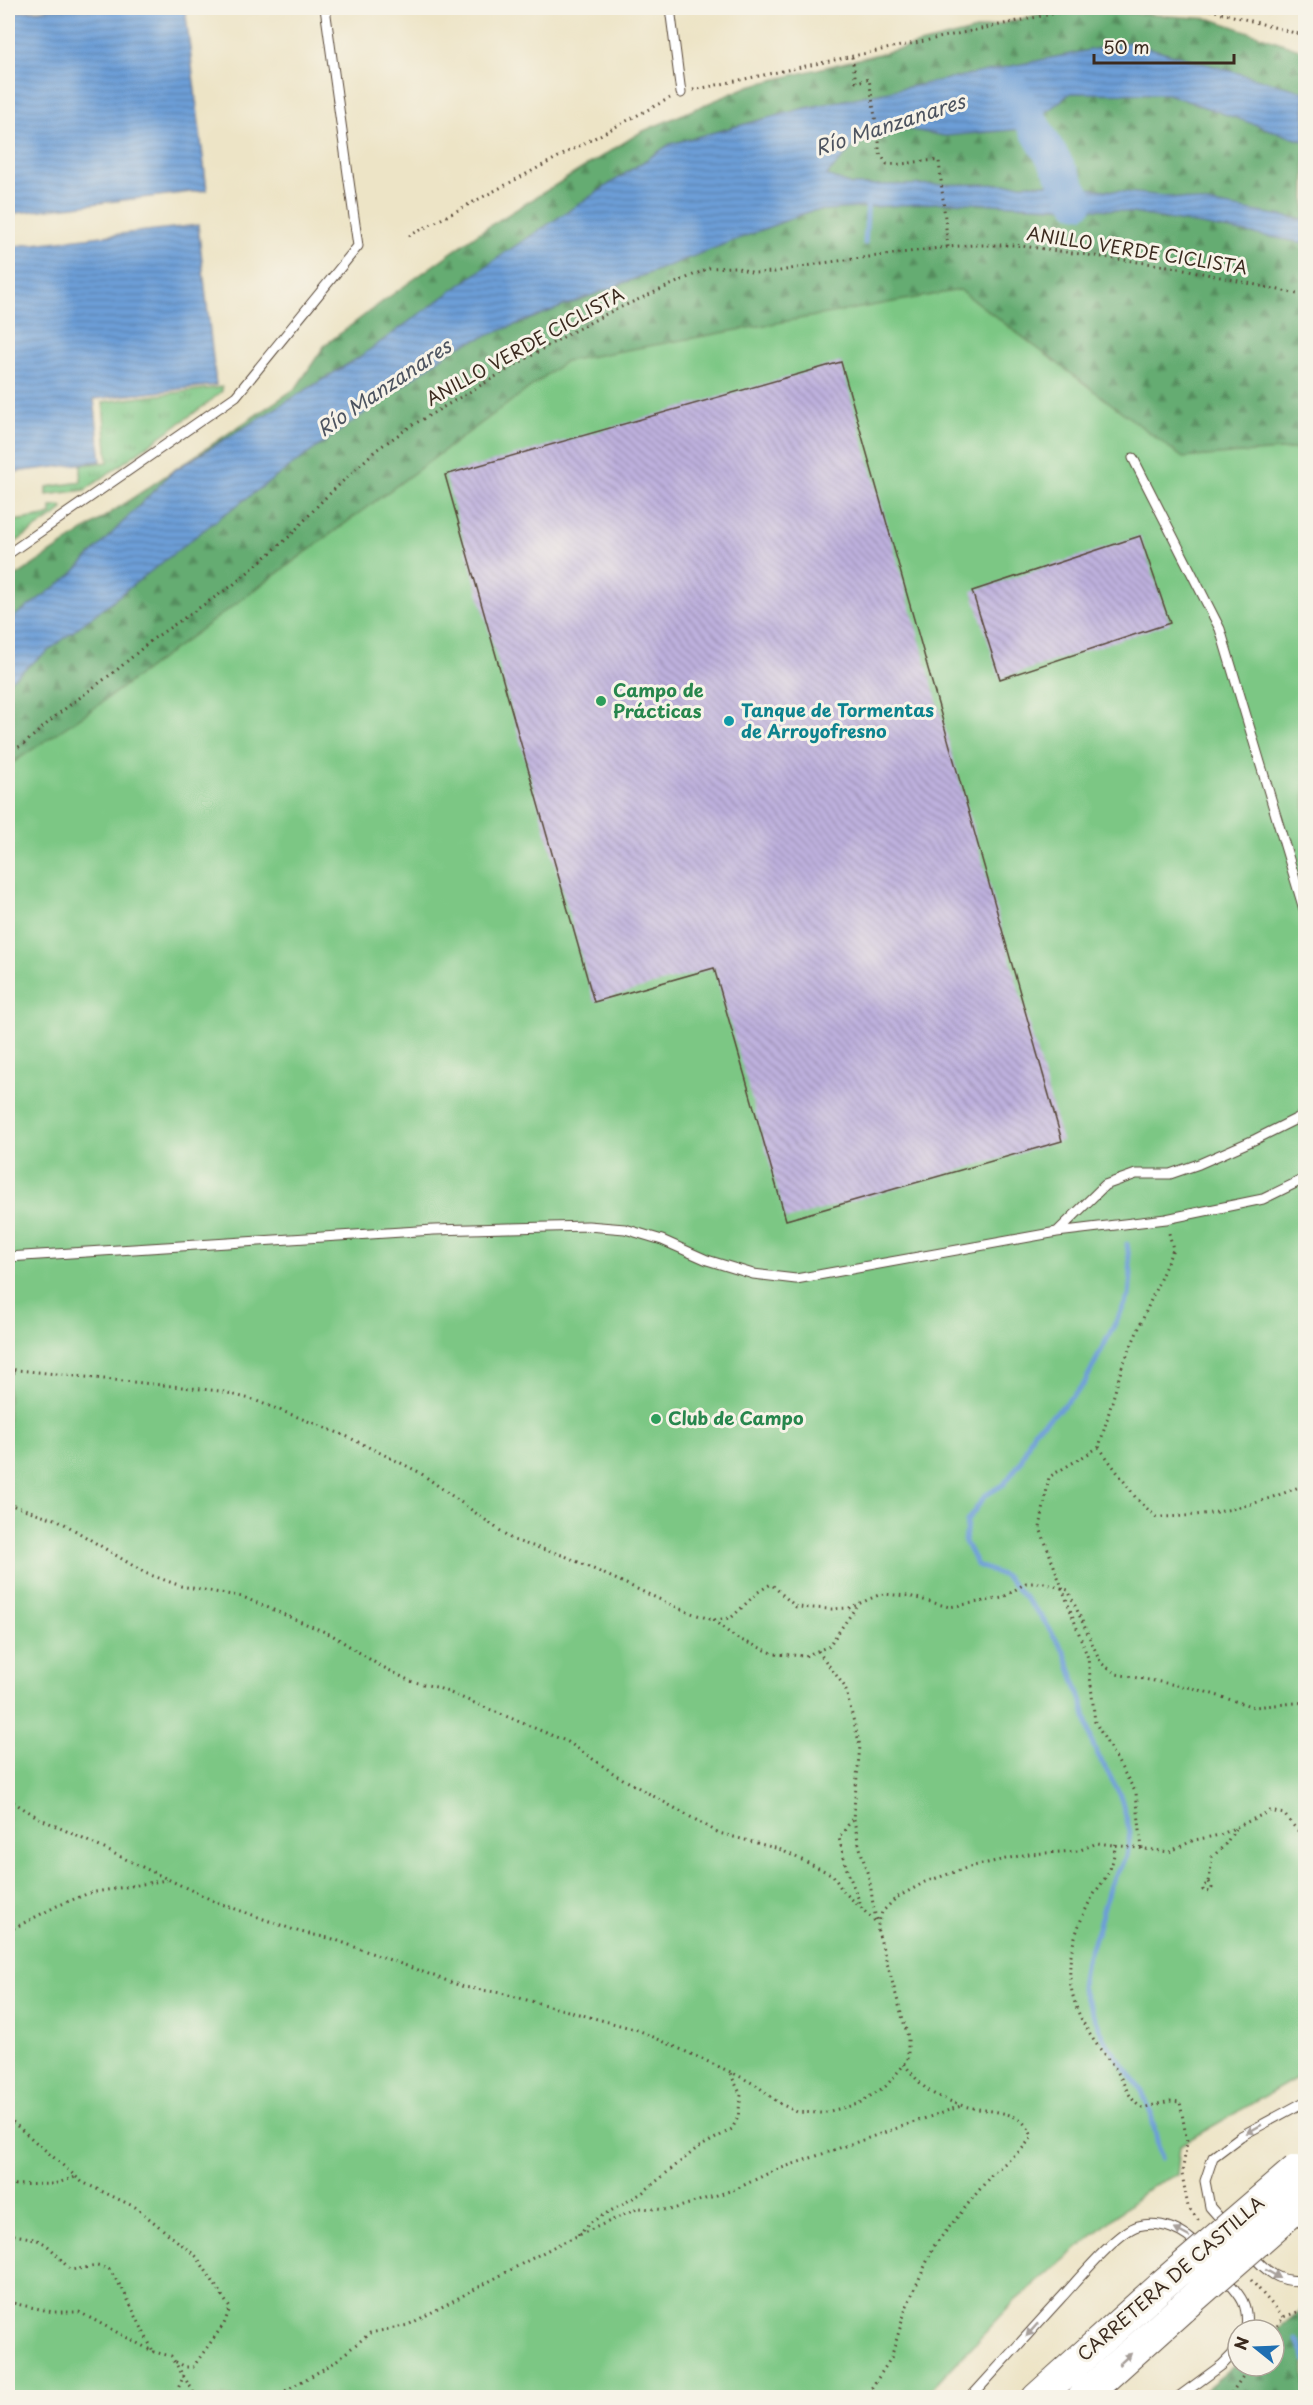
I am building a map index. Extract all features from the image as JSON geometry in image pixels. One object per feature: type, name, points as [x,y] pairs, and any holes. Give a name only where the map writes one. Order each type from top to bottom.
[{"type":"highway","name":"CARRETERA DE CASTILLA","points":[[1037,2397],[1161,2286],[1301,2166]]},
{"type":"highway","name":"CARRETERA DE CASTILLA","points":[[1082,2397],[1305,2199]]},
{"type":"lane","points":[[8,554],[236,396],[358,246],[325,8]]},
{"type":"lane","points":[[670,8],[681,93]]},
{"type":"lane","points":[[1133,458],[1220,629],[1305,916]]},
{"type":"lane","points":[[1057,1232],[1105,1185],[1136,1174],[1170,1174],[1199,1164],[1305,1114]]},
{"type":"lane","points":[[8,1257],[422,1231],[588,1226],[634,1232],[662,1240],[707,1260],[753,1274],[796,1279],[1057,1232],[1166,1219],[1263,1199],[1305,1178]]},
{"type":"lane","points":[[1233,2234],[1210,2207],[1204,2181],[1213,2157],[1241,2136],[1305,2101]]},
{"type":"lane","points":[[970,2397],[1106,2249],[1137,2226],[1156,2225],[1172,2228],[1191,2238],[1206,2255]]},
{"type":"lane","points":[[1241,2243],[1274,2276],[1285,2280],[1305,2280]]},
{"type":"lane","points":[[1213,2263],[1242,2297],[1246,2306],[1246,2318]]},
{"type":"lane","points":[[1177,2397],[1226,2361]]},
{"type":"path","points":[[409,236],[681,93],[1071,8]]},
{"type":"path","points":[[1204,8],[1305,36]]},
{"type":"path","points":[[852,56],[856,82],[869,80],[879,152],[887,164],[909,164],[925,160],[939,161],[948,247]]},
{"type":"path","name":"ANILLO VERDE CICLISTA","points":[[8,753],[24,744],[58,714],[118,669],[153,639],[233,585],[290,536],[322,501],[376,450],[411,426],[579,328],[709,268],[735,267],[754,273],[775,272],[822,263],[948,247],[973,245],[1044,248],[1210,273],[1305,296]]},
{"type":"path","points":[[1142,1849],[1136,1793],[1095,1722],[1088,1658],[1040,1528],[1049,1477],[1099,1447],[1122,1367],[1173,1249],[1166,1219]]},
{"type":"path","points":[[8,1369],[220,1391],[324,1426],[419,1472],[513,1540],[565,1556],[686,1611],[713,1620],[736,1638],[775,1654],[805,1656],[829,1646],[857,1605]]},
{"type":"path","points":[[8,1375],[20,1370]]},
{"type":"path","points":[[1099,1447],[1136,1498],[1156,1517],[1189,1517],[1228,1511],[1272,1498],[1305,1484]]},
{"type":"path","points":[[8,1504],[58,1520],[145,1573],[181,1586],[243,1597],[332,1635],[377,1664],[410,1681],[436,1687],[568,1742],[626,1781],[719,1833],[779,1849],[833,1875],[842,1890],[878,1924]]},
{"type":"path","points":[[713,1620],[731,1618],[758,1592],[771,1584],[796,1607],[831,1610],[849,1608],[881,1594],[909,1596],[949,1606],[1002,1598],[1026,1582],[1044,1583],[1068,1590],[1101,1663],[1116,1674],[1193,1688],[1254,1707],[1305,1702]]},
{"type":"path","points":[[818,1651],[845,1687],[860,1746],[854,1818],[858,1846],[869,1877],[872,1908],[878,1924]]},
{"type":"path","points":[[8,1799],[39,1818],[216,1902],[300,1932],[333,1939],[464,1987],[501,1993],[638,2030],[729,2071],[756,2085],[779,2103],[797,2112],[822,2113],[858,2104],[886,2086],[908,2060],[908,2037],[877,1928],[882,1912],[896,1898],[925,1882],[969,1867],[1028,1854],[1078,1851],[1097,1843],[1169,1852],[1194,1840],[1221,1834],[1270,1811],[1284,1814],[1297,1830],[1305,1835]]},
{"type":"path","points":[[854,1818],[839,1838],[847,1870],[863,1910]]},
{"type":"path","points":[[1209,1882],[1212,1857],[1224,1846],[1237,1826]]},
{"type":"path","points":[[1116,1844],[1111,1868],[1090,1902],[1078,1929],[1071,1957],[1069,1982],[1075,2008],[1092,2041],[1120,2074],[1134,2103],[1142,2108],[1170,2101],[1180,2102],[1187,2142]]},
{"type":"path","points":[[8,1931],[57,1906],[89,1893],[168,1879]]},
{"type":"path","points":[[865,2397],[891,2358],[906,2308],[934,2246],[993,2173],[1021,2150],[1032,2137],[1029,2127],[1006,2112],[961,2106],[936,2095],[918,2081],[904,2064]]},
{"type":"path","points":[[576,2237],[591,2222],[642,2193],[696,2149],[732,2129],[738,2117],[741,2095],[729,2071]]},
{"type":"path","points":[[269,2397],[278,2395],[332,2364],[370,2333],[408,2325],[557,2244],[639,2208],[670,2210],[736,2189],[773,2171],[961,2106]]},
{"type":"path","points":[[8,2118],[82,2182],[135,2207],[197,2257],[230,2308],[224,2324],[192,2367],[186,2367],[174,2361]]},
{"type":"path","points":[[8,2185],[54,2184],[76,2177]]},
{"type":"path","points":[[8,2234],[36,2239],[50,2248],[71,2270],[97,2266],[109,2269],[123,2290],[154,2352]]},
{"type":"path","points":[[8,2302],[52,2313],[79,2312],[154,2352],[171,2356],[197,2397]]},
{"type":"path","points":[[1282,2318],[1305,2310]]},
{"type":"path","points":[[174,2397],[184,2375]]},
{"type":"path","points":[[1228,2397],[1241,2378]]},
{"type":"green space","points":[[1065,8],[1211,19],[1305,51],[1305,448],[1183,458],[960,290],[566,361],[93,709],[8,766],[8,582],[296,388],[325,345],[382,302],[483,230],[641,132],[749,86]]},
{"type":"green space","name":"Club de Campo","points":[[960,290],[1183,458],[1305,448],[1305,2073],[1180,2145],[1177,2175],[1152,2186],[1015,2301],[924,2397],[8,2398],[8,766],[93,709],[566,361]]},
{"type":"green space","points":[[222,387],[222,391],[208,403],[85,490],[47,495],[47,487],[81,482],[81,465],[108,462],[103,402]]},
{"type":"green space","points":[[51,507],[63,508],[59,513],[8,547],[8,522],[51,515]]},
{"type":"green space","points":[[1305,2307],[1305,2397],[1196,2397],[1226,2373],[1226,2378],[1286,2378],[1286,2322]]},
{"type":"water","points":[[56,8],[185,8],[207,190],[8,214],[8,13]]},
{"type":"water","points":[[1129,42],[1305,92],[1305,142],[1167,94],[1071,93],[1024,129],[945,136],[906,129],[856,144],[827,175],[851,185],[1050,184],[1173,197],[1305,220],[1305,243],[1115,210],[950,202],[811,211],[455,348],[222,516],[8,682],[8,621],[69,577],[173,471],[358,358],[506,252],[670,144],[805,108]]},
{"type":"water","points":[[198,225],[216,385],[94,399],[101,461],[8,473],[8,247]]},
{"type":"building","name":"Tanque de Tormentas de Arroyofresno","points":[[841,362],[1062,1141],[786,1220],[714,968],[594,1002],[445,475]]},
{"type":"building","points":[[1140,536],[1170,623],[1000,679],[972,591]]},
{"type":"waterway","name":"Río Manzanares","points":[[1011,87],[1078,201]]},
{"type":"waterway","points":[[865,243],[868,200]]},
{"type":"waterway","points":[[1127,1244],[1131,1274],[1129,1296],[1084,1384],[1058,1411],[1034,1430],[1020,1463],[1004,1484],[986,1495],[967,1521],[965,1542],[977,1565],[1006,1577],[1041,1616],[1065,1653],[1083,1705],[1093,1746],[1120,1794],[1130,1832],[1127,1856],[1110,1885],[1084,1966],[1081,1987],[1105,2040],[1142,2091],[1151,2114],[1161,2158]]},
{"type":"waterway","points":[[1297,2340],[1306,2360]]},
{"type":"place","name":"Campo de Prácticas","points":[[601,701]]},
{"type":"place","name":"Tanque de Tormentas de Arroyofresno","points":[[729,721]]},
{"type":"place","name":"Club de Campo","points":[[656,1419]]}]
